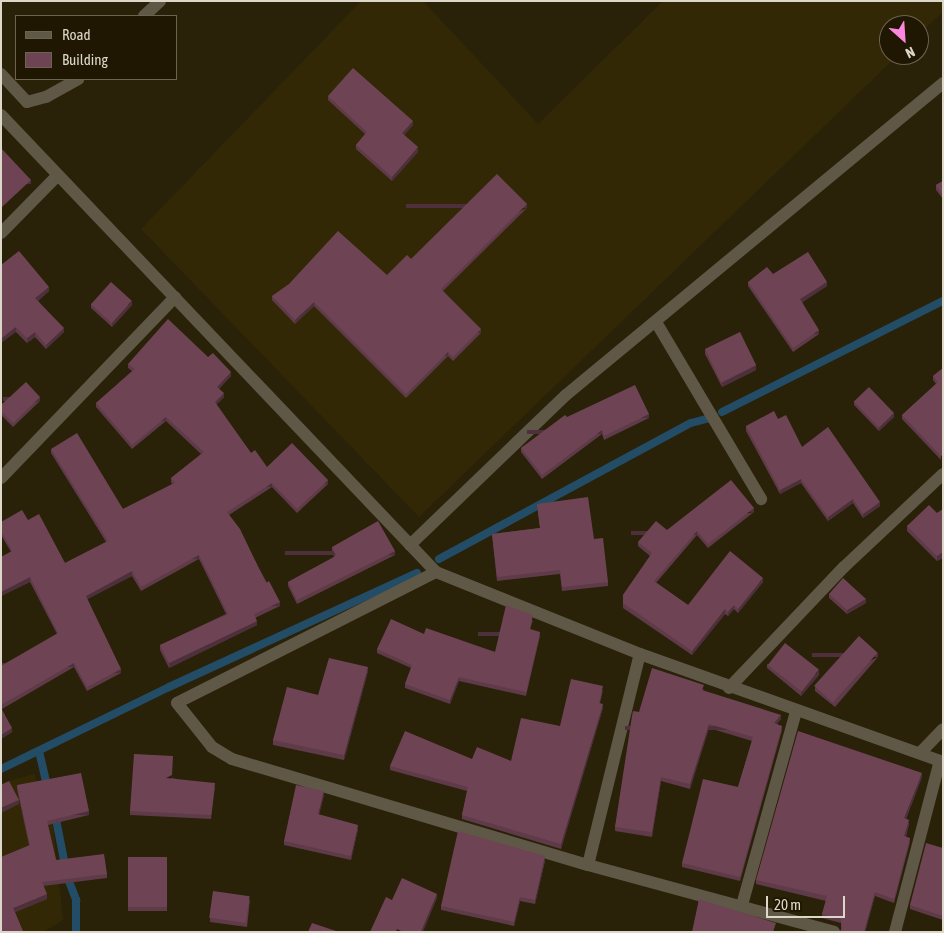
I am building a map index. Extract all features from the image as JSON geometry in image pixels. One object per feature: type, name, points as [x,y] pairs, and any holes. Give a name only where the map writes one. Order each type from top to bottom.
[{"type":"street","points":[[145,15],[160,1]]},
{"type":"street","points":[[1,74],[27,102],[46,97],[76,80]]},
{"type":"street","points":[[410,545],[566,395],[943,83]]},
{"type":"street","points":[[1,115],[436,572],[730,688],[941,762],[895,932]]},
{"type":"street","points":[[1,233],[58,175]]},
{"type":"street","points":[[1,478],[175,297]]},
{"type":"street","points":[[656,322],[761,499]]},
{"type":"street","points":[[730,688],[844,566],[943,474]]},
{"type":"street","points":[[436,572],[178,703],[212,747],[232,759],[588,865],[742,905],[834,932]]},
{"type":"street","points":[[588,865],[640,654]]},
{"type":"street","points":[[742,905],[796,711]]},
{"type":"street","points":[[920,754],[943,730]]},
{"type":"shaded area","points":[[361,1],[423,1],[538,124],[663,1],[943,1],[943,12],[929,25],[929,15],[879,15],[879,65],[888,65],[419,517],[141,229]]},
{"type":"shaded area","points":[[34,774],[52,816],[63,920],[44,932],[1,932],[1,783]]},
{"type":"building","points":[[353,68],[413,121],[402,133],[418,147],[392,177],[356,145],[367,132],[328,96]]},
{"type":"building","points":[[1,148],[31,180],[2,207],[1,206]]},
{"type":"building","points":[[497,174],[527,204],[441,289],[481,329],[453,357],[448,352],[406,394],[314,302],[295,320],[272,296],[289,284],[338,231],[387,275],[407,255],[411,259]]},
{"type":"building","points":[[943,181],[943,195],[936,185]]},
{"type":"building","points":[[19,251],[49,287],[35,298],[64,328],[46,345],[35,332],[27,338],[16,327],[1,339],[1,265]]},
{"type":"building","points":[[808,252],[827,282],[800,299],[819,330],[793,348],[748,282],[767,267],[773,274]]},
{"type":"building","points":[[111,282],[132,301],[112,323],[91,304]]},
{"type":"building","points":[[168,319],[208,357],[213,353],[231,372],[217,387],[224,393],[215,402],[251,453],[255,450],[267,467],[292,443],[328,480],[297,509],[272,483],[227,512],[240,529],[266,583],[269,581],[280,602],[254,614],[257,621],[169,663],[160,645],[228,614],[199,555],[141,587],[132,571],[86,596],[121,669],[87,687],[74,663],[1,705],[1,666],[58,633],[30,577],[1,592],[1,557],[12,551],[1,531],[1,522],[22,510],[28,520],[39,514],[65,563],[108,541],[51,449],[77,433],[123,509],[175,483],[171,478],[204,452],[166,417],[132,445],[96,403],[135,369],[128,364]]},
{"type":"building","points":[[740,332],[756,365],[721,382],[705,349]]},
{"type":"building","points":[[943,368],[943,455],[941,456],[902,415],[938,382],[933,376]]},
{"type":"building","points":[[26,382],[40,397],[13,423],[1,411],[1,405]]},
{"type":"building","points":[[635,385],[649,414],[604,436],[602,430],[542,475],[521,448],[565,415],[567,417]]},
{"type":"building","points":[[869,387],[894,413],[879,427],[854,402]]},
{"type":"building","points":[[774,411],[778,419],[786,415],[802,447],[828,427],[880,502],[863,514],[853,499],[828,517],[801,479],[780,490],[746,426]]},
{"type":"building","points":[[731,480],[754,508],[708,544],[697,531],[654,581],[688,605],[730,551],[763,578],[738,609],[734,605],[728,612],[725,609],[692,651],[623,603],[623,595],[652,553],[638,542],[656,521],[667,530]]},
{"type":"building","points":[[588,497],[594,539],[603,538],[608,582],[562,587],[560,570],[497,577],[492,534],[540,528],[537,504]]},
{"type":"building","points":[[929,505],[937,513],[943,509],[943,552],[937,556],[907,526]]},
{"type":"building","points":[[378,521],[395,551],[297,600],[288,582],[336,556],[332,547]]},
{"type":"building","points":[[843,578],[866,599],[847,610],[829,594]]},
{"type":"building","points":[[506,605],[533,615],[530,629],[540,632],[526,692],[459,677],[450,700],[405,684],[412,665],[377,649],[391,619],[424,634],[426,628],[495,652]]},
{"type":"building","points":[[859,636],[878,653],[833,703],[814,686]]},
{"type":"building","points":[[785,643],[819,669],[802,692],[768,665]]},
{"type":"building","points":[[329,658],[368,667],[344,755],[273,740],[287,687],[318,695]]},
{"type":"building","points":[[652,668],[704,685],[702,690],[781,715],[774,723],[782,726],[740,877],[682,863],[703,779],[738,787],[753,737],[709,724],[690,784],[661,777],[652,832],[615,827],[633,711],[639,712]]},
{"type":"building","points":[[571,679],[603,686],[599,703],[603,704],[561,844],[462,815],[468,787],[390,766],[405,731],[472,759],[477,747],[511,761],[521,718],[560,726]]},
{"type":"building","points":[[1,708],[12,728],[1,735]]},
{"type":"building","points":[[798,731],[922,773],[904,818],[909,820],[904,836],[910,838],[894,899],[875,892],[864,932],[839,932],[842,929],[841,919],[822,914],[827,896],[756,880]]},
{"type":"building","points":[[134,754],[173,756],[172,775],[166,778],[215,783],[211,815],[130,811]]},
{"type":"building","points":[[81,773],[89,811],[47,821],[56,860],[104,854],[107,874],[42,882],[47,894],[13,908],[23,931],[1,932],[1,857],[30,845],[17,785]]},
{"type":"building","points":[[9,781],[19,800],[1,808],[1,785]]},
{"type":"building","points":[[296,785],[324,791],[318,814],[358,825],[351,856],[284,841]]},
{"type":"building","points":[[458,831],[545,856],[535,900],[520,897],[514,922],[441,906]]},
{"type":"building","points":[[926,843],[943,848],[943,916],[910,905]]},
{"type":"building","points":[[128,857],[167,857],[167,907],[128,907]]},
{"type":"building","points":[[402,878],[437,894],[421,932],[403,932],[397,929],[396,932],[370,932],[386,897],[392,900]]},
{"type":"building","points":[[213,891],[250,896],[246,923],[209,918]]},
{"type":"building","points":[[699,899],[776,923],[773,932],[692,932]]},
{"type":"building","points":[[312,923],[339,932],[308,932]]},
{"type":"waterway","points":[[722,412],[943,301]]},
{"type":"waterway","points":[[439,559],[691,423],[710,418]]},
{"type":"waterway","points":[[1,769],[169,687],[417,573]]},
{"type":"waterway","points":[[39,751],[48,789]]},
{"type":"waterway","points":[[55,814],[67,876],[76,900],[76,932]]}]
